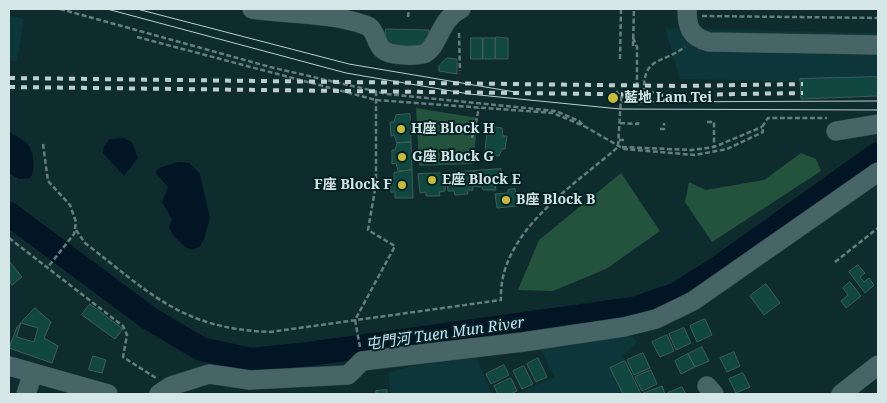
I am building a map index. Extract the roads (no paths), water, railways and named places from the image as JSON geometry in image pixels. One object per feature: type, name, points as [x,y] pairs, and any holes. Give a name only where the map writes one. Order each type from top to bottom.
[{"type":"street","points":[[252,9],[342,19],[368,25],[376,34],[382,49],[390,54],[423,54],[432,49],[442,24],[460,9]]},
{"type":"street","points":[[687,9],[687,21],[690,31],[697,38],[709,42],[878,45]]},
{"type":"street","points":[[833,124],[875,124]]},
{"type":"street","points":[[165,390],[209,374],[250,380],[348,375],[362,358],[523,342],[624,327],[656,319],[693,301],[878,172]]},
{"type":"street","points":[[841,394],[878,364]]},
{"type":"street","points":[[9,366],[108,394]]},
{"type":"street","points":[[26,394],[33,373]]},
{"type":"waterway","name":"屯門河 Tuen Mun River","points":[[9,214],[149,318],[201,349],[251,360],[309,354],[633,309],[677,294],[715,270],[878,154]]},
{"type":"tram line","points":[[107,9],[346,73],[469,94],[620,109],[878,110]]},
{"type":"tram line","points":[[137,9],[349,64],[515,92]]},
{"type":"tram line","points":[[622,102],[878,101]]},
{"type":"railway","points":[[9,78],[681,86],[803,84]]},
{"type":"railway","points":[[9,87],[681,95],[803,93]]},
{"type":"place","name":"藍地 Lam Tei","points":[[613,98]]},
{"type":"place","name":"H座 Block H","points":[[401,129]]},
{"type":"place","name":"G座 Block G","points":[[402,157]]},
{"type":"place","name":"E座 Block E","points":[[432,180]]},
{"type":"place","name":"F座 Block F","points":[[402,185]]},
{"type":"place","name":"B座 Block B","points":[[506,200]]}]
